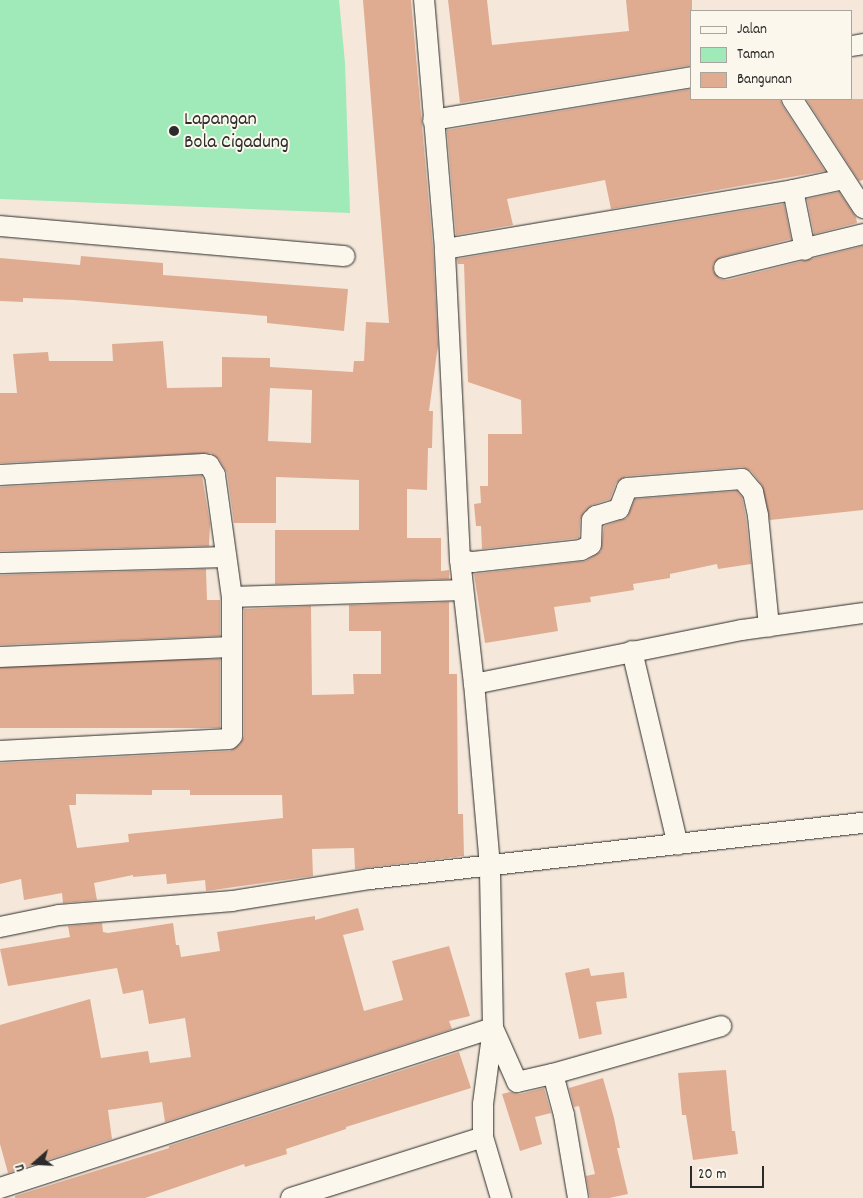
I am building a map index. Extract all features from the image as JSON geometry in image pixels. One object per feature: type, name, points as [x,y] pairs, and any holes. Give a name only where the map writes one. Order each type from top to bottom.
[{"type":"street","points":[[424,0],[444,248],[460,560],[474,684],[490,866],[493,1028],[483,1104],[483,1137],[501,1198]]},
{"type":"street","points":[[433,120],[690,77]]},
{"type":"street","points":[[793,100],[863,208]]},
{"type":"street","points":[[444,248],[793,190],[844,179]]},
{"type":"street","points":[[793,190],[804,250]]},
{"type":"street","points":[[0,226],[345,256]]},
{"type":"street","points":[[724,268],[804,250],[863,234]]},
{"type":"street","points":[[0,475],[204,464],[209,466],[215,475],[232,597],[232,736],[228,739],[0,751]]},
{"type":"street","points":[[460,560],[472,562],[581,550],[591,546],[592,520],[619,509],[627,488],[742,479],[753,492],[758,516],[769,626]]},
{"type":"street","points":[[0,563],[226,557]]},
{"type":"street","points":[[232,597],[463,590]]},
{"type":"street","points":[[474,684],[632,651],[769,626],[863,613]]},
{"type":"street","points":[[0,656],[232,646]]},
{"type":"street","points":[[632,651],[678,845]]},
{"type":"street","points":[[0,927],[59,916],[232,901],[370,879],[863,823]]},
{"type":"street","points":[[493,1028],[517,1082],[552,1074],[721,1026]]},
{"type":"street","points":[[0,1187],[493,1028]]},
{"type":"street","points":[[552,1074],[564,1114],[578,1198]]},
{"type":"street","points":[[291,1198],[483,1137]]},
{"type":"green space","name":"Lapangan Bola Cigadung","points":[[0,0],[339,0],[345,63],[350,213],[0,199]]},
{"type":"building","points":[[363,0],[411,0],[433,250],[438,345],[429,411],[433,411],[432,448],[428,448],[427,490],[407,489],[407,538],[441,538],[441,571],[449,570],[449,579],[275,584],[275,530],[359,530],[359,480],[276,477],[276,523],[234,523],[227,473],[219,459],[211,453],[0,463],[0,393],[17,393],[13,354],[48,352],[49,361],[113,361],[112,344],[163,341],[167,388],[222,387],[222,357],[270,358],[270,367],[353,372],[354,361],[364,361],[366,322],[389,323]],"holes":[[[270,388],[312,390],[311,443],[268,441]]]},
{"type":"building","points":[[448,0],[487,0],[492,45],[629,31],[626,0],[692,0],[692,10],[690,10],[690,65],[460,103]]},
{"type":"building","points":[[690,89],[690,100],[780,100],[825,171],[611,209],[605,180],[507,199],[513,225],[456,235],[447,130]]},
{"type":"building","points":[[863,99],[863,180],[859,181],[807,100]]},
{"type":"building","points":[[839,192],[856,217],[857,223],[814,234],[807,199]]},
{"type":"building","points":[[784,204],[791,239],[721,257],[713,264],[713,271],[720,279],[727,280],[863,246],[863,510],[770,520],[762,485],[751,471],[742,467],[626,476],[616,483],[610,499],[592,505],[584,512],[580,520],[579,538],[482,549],[481,526],[476,526],[474,504],[481,503],[480,486],[488,486],[488,434],[522,434],[521,400],[468,382],[464,264],[458,264],[457,259]]},
{"type":"building","points":[[81,256],[163,263],[163,275],[348,289],[344,331],[267,323],[267,316],[74,300],[23,298],[23,302],[0,301],[0,258],[80,265]]},
{"type":"building","points":[[202,476],[210,524],[209,546],[0,551],[0,487]]},
{"type":"building","points":[[737,491],[742,497],[751,564],[718,569],[717,564],[670,574],[670,578],[633,584],[634,590],[590,597],[591,602],[554,607],[558,631],[485,643],[474,574],[586,561],[601,551],[604,526],[627,518],[635,499]]},
{"type":"building","points":[[206,569],[207,600],[220,600],[220,636],[0,645],[0,575]]},
{"type":"building","points":[[449,602],[449,674],[457,674],[458,814],[463,814],[464,856],[355,869],[354,848],[312,849],[313,876],[206,891],[205,880],[167,884],[166,874],[133,877],[133,875],[94,883],[97,900],[63,903],[62,893],[24,900],[21,879],[0,884],[0,763],[230,751],[240,744],[244,736],[244,609],[311,606],[312,695],[354,694],[353,674],[381,674],[381,631],[349,631],[349,605]],"holes":[[[152,790],[190,790],[190,795],[282,795],[283,818],[128,834],[129,842],[77,848],[69,805],[76,805],[76,794],[152,795]]]},
{"type":"building","points":[[0,659],[220,659],[220,728],[0,728]]},
{"type":"building","points":[[358,908],[364,930],[343,935],[364,1011],[403,1000],[392,961],[449,946],[470,1016],[449,1021],[452,1029],[165,1122],[162,1102],[108,1110],[112,1139],[8,1173],[0,1144],[0,1025],[90,999],[101,1058],[148,1051],[150,1063],[191,1057],[185,1018],[149,1024],[143,990],[123,994],[117,968],[8,986],[0,949],[70,937],[68,926],[102,923],[103,932],[108,933],[173,923],[176,945],[179,945],[181,957],[220,951],[217,932],[315,916],[315,920]]},
{"type":"building","points":[[589,968],[591,976],[624,972],[627,998],[596,1002],[602,1034],[579,1039],[565,973]]},
{"type":"building","points":[[459,1052],[471,1088],[346,1127],[346,1129],[286,1149],[287,1154],[245,1167],[244,1164],[145,1198],[15,1198],[15,1196],[169,1148],[169,1146]]},
{"type":"building","points":[[726,1070],[732,1131],[735,1131],[738,1154],[693,1160],[686,1115],[682,1115],[678,1073]]},
{"type":"building","points":[[603,1078],[614,1118],[620,1148],[617,1148],[628,1194],[609,1198],[590,1198],[586,1176],[595,1174],[579,1106],[574,1107],[569,1088]]},
{"type":"building","points":[[544,1088],[551,1113],[535,1117],[542,1144],[520,1151],[502,1094],[510,1092],[520,1094]]},
{"type":"place","name":"Lapangan Bola Cigadung","points":[[174,131]]}]
